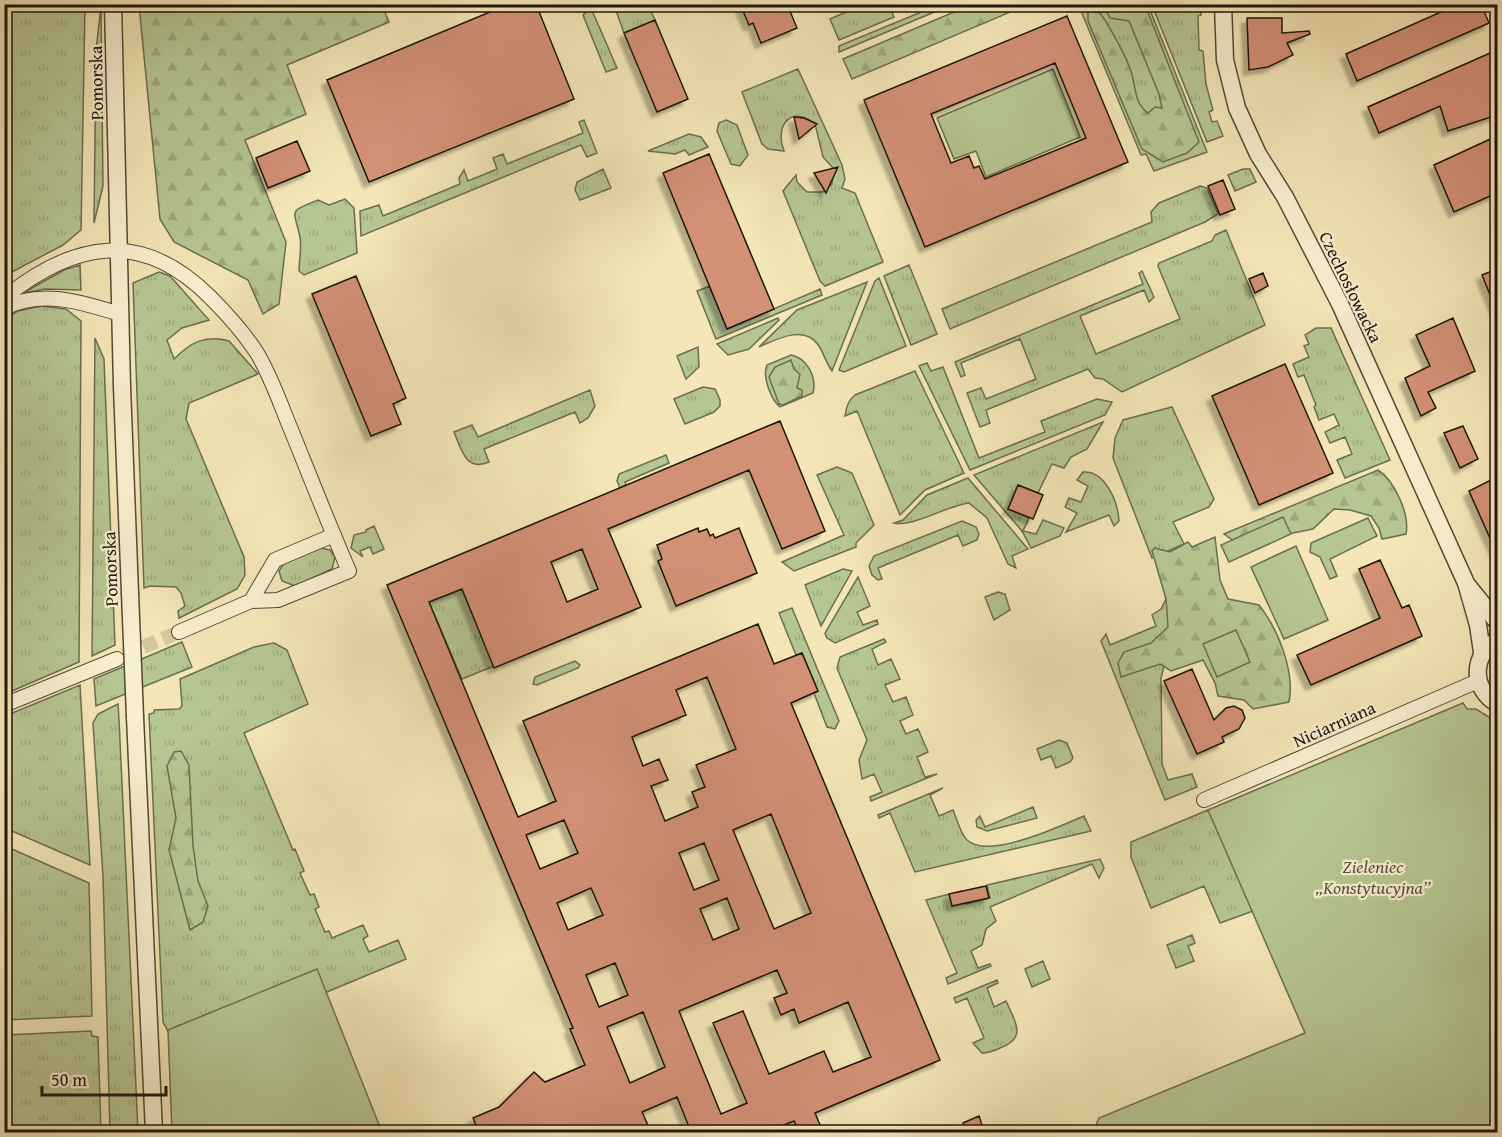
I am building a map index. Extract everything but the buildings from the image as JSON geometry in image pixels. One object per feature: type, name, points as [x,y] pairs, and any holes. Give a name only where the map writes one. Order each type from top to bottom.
[{"type":"street","name":"Pomorska","points":[[113,4],[120,314],[130,593],[154,1132]]},
{"type":"street","name":"Czechosłowacka","points":[[1223,4],[1225,60],[1237,108],[1258,154],[1285,197],[1335,294],[1466,583],[1478,625],[1482,652],[1477,666],[1478,681]]},
{"type":"street","points":[[4,298],[68,258],[88,252],[119,250],[163,261],[179,269],[219,306],[256,351],[265,368],[349,571],[278,600],[250,601],[179,632]]},
{"type":"street","points":[[4,308],[31,298],[49,297],[120,314]]},
{"type":"street","points":[[250,601],[275,560],[334,535]]},
{"type":"street","name":"Czechosłowacka","points":[[1466,583],[1497,623]]},
{"type":"street","points":[[1482,652],[1497,640]]},
{"type":"street","points":[[4,705],[117,658]]},
{"type":"street","points":[[1478,681],[1485,694],[1497,704]]},
{"type":"street","name":"Niciarniana","points":[[1204,800],[1478,681]]},
{"type":"green space","points":[[865,4],[888,5],[894,17],[839,40],[830,19]]},
{"type":"green space","points":[[973,4],[1027,5],[852,79],[843,59]]},
{"type":"green space","points":[[1082,4],[1148,5],[1207,152],[1154,171],[1146,154],[1141,155],[1079,6]]},
{"type":"green space","points":[[1103,4],[1145,5],[1199,142],[1187,153],[1163,162],[1142,149],[1088,21],[1088,11],[1100,13],[1108,25],[1129,65],[1140,105],[1148,113],[1155,107],[1162,108],[1159,94],[1129,21],[1110,18]]},
{"type":"green space","points":[[13,5],[85,5],[81,230],[63,245],[8,274],[4,271],[4,33]]},
{"type":"green space","points":[[101,5],[103,186],[94,223],[96,51]]},
{"type":"green space","points":[[139,5],[382,5],[389,22],[287,65],[306,114],[245,140],[286,242],[279,304],[263,314],[248,280],[174,242],[160,219]]},
{"type":"green space","points":[[614,5],[648,5],[655,20],[624,33]]},
{"type":"green space","points":[[938,5],[951,5],[839,52],[839,46]]},
{"type":"green space","points":[[1152,5],[1201,5],[1201,15],[1198,16],[1199,50],[1203,51],[1206,84],[1213,110],[1209,112],[1212,122],[1217,121],[1223,136],[1207,142]]},
{"type":"green space","points":[[591,8],[617,68],[606,72],[583,15]]},
{"type":"green space","points":[[798,69],[842,165],[845,179],[842,188],[855,193],[883,262],[825,286],[820,281],[783,191],[796,175],[797,182],[807,192],[822,192],[832,184],[833,168],[823,157],[815,124],[806,118],[792,117],[783,126],[781,133],[784,151],[768,149],[762,144],[742,92]]},
{"type":"green space","points":[[1053,69],[1080,137],[986,177],[976,151],[954,159],[937,118]]},
{"type":"green space","points":[[584,120],[597,153],[587,157],[581,145],[361,236],[360,211],[379,205],[383,216],[460,184],[459,178],[464,170],[468,181],[497,169],[493,158],[503,154],[507,164],[583,133],[579,122]]},
{"type":"green space","points":[[726,120],[737,125],[748,155],[740,166],[731,164],[717,131],[719,123]]},
{"type":"green space","points":[[689,134],[701,137],[708,147],[689,155],[685,150],[675,154],[648,151]]},
{"type":"green space","points":[[603,169],[611,188],[580,200],[575,190],[577,182]]},
{"type":"green space","points":[[1243,169],[1250,169],[1256,182],[1235,191],[1228,175]]},
{"type":"green space","points":[[1200,186],[1207,188],[1218,214],[1205,222],[950,329],[942,309],[1152,222],[1151,212],[1159,203]]},
{"type":"green space","points":[[345,199],[354,208],[357,253],[304,275],[299,271],[301,241],[295,212],[318,200],[329,205]]},
{"type":"green space","points":[[1226,230],[1265,325],[1122,392],[1103,379],[1095,378],[1088,369],[986,410],[990,423],[980,427],[967,393],[981,388],[986,399],[1036,379],[1020,339],[961,363],[965,375],[961,377],[955,362],[1143,284],[1139,273],[1142,271],[1154,297],[1149,302],[1144,290],[1080,316],[1096,354],[1180,319],[1158,266],[1159,263],[1212,241],[1215,235]]},
{"type":"green space","points":[[80,265],[81,290],[45,289],[23,293],[64,270]]},
{"type":"green space","points":[[909,265],[937,334],[911,345],[884,276]]},
{"type":"green space","points":[[159,272],[170,276],[209,320],[182,328],[167,340],[174,359],[198,341],[220,339],[229,341],[258,374],[189,403],[186,419],[244,557],[245,575],[237,589],[179,618],[178,611],[185,606],[181,593],[176,587],[150,586],[144,588],[133,283]]},
{"type":"green space","points":[[879,278],[906,346],[844,372],[839,370],[875,281]]},
{"type":"green space","points":[[867,282],[832,371],[819,346],[813,339],[806,336],[790,335],[759,347],[797,310]]},
{"type":"green space","points":[[710,286],[727,329],[820,289],[822,295],[716,339],[697,291]]},
{"type":"green space","points":[[41,306],[66,309],[81,321],[79,662],[5,694],[5,320],[18,311]]},
{"type":"green space","points":[[778,318],[779,320],[749,349],[728,355],[717,344]]},
{"type":"green space","points":[[1316,328],[1331,328],[1390,460],[1345,478],[1337,460],[1352,454],[1345,437],[1330,443],[1325,432],[1339,425],[1334,414],[1319,420],[1314,407],[1316,405],[1304,375],[1298,377],[1293,364],[1309,357],[1304,346],[1309,344],[1305,335]]},
{"type":"green space","points":[[95,338],[104,359],[115,645],[92,656]]},
{"type":"green space","points":[[698,347],[699,367],[686,379],[677,356]]},
{"type":"green space","points":[[791,355],[802,360],[810,369],[813,393],[780,407],[768,388],[767,365]]},
{"type":"green space","points":[[791,360],[794,369],[800,374],[797,388],[802,390],[802,396],[783,405],[779,404],[769,377],[775,367]]},
{"type":"green space","points":[[927,363],[931,371],[943,367],[979,458],[1045,432],[1041,421],[1097,399],[1112,402],[1105,415],[970,470],[919,366]]},
{"type":"green space","points":[[915,371],[964,473],[925,490],[900,515],[857,411],[845,416],[848,404],[855,395]]},
{"type":"green space","points":[[703,387],[715,389],[720,406],[714,412],[685,424],[674,399]]},
{"type":"green space","points":[[590,390],[595,406],[588,418],[580,423],[575,412],[484,449],[489,462],[475,464],[470,461],[462,452],[454,432],[472,425],[478,437]]},
{"type":"green space","points":[[1172,407],[1214,499],[1209,507],[1173,522],[1184,544],[1152,558],[1113,458],[1115,438],[1123,420]]},
{"type":"green space","points":[[1103,422],[1087,449],[1071,457],[1064,468],[1052,464],[1038,493],[1018,485],[1008,509],[1029,518],[1023,531],[1036,534],[1043,520],[1064,528],[1060,536],[1031,548],[1022,531],[974,475]]},
{"type":"green space","points":[[666,455],[669,463],[625,482],[626,485],[620,488],[617,481],[619,474]]},
{"type":"green space","points":[[837,467],[852,473],[874,525],[856,543],[856,547],[794,571],[782,562],[844,535],[817,475]]},
{"type":"green space","points":[[1378,470],[1390,481],[1399,498],[1406,517],[1406,534],[1382,539],[1379,528],[1371,516],[1350,510],[1334,509],[1313,529],[1238,544],[1224,534]]},
{"type":"green space","points":[[1083,472],[1098,476],[1104,482],[1113,497],[1119,521],[1114,526],[1109,515],[1066,532],[1077,513],[1065,507],[1069,498],[1081,502],[1088,486],[1077,480]]},
{"type":"green space","points":[[968,478],[1028,549],[1012,556],[1016,568],[1008,564],[987,518],[969,503],[911,522],[894,523],[903,520],[927,495]]},
{"type":"green space","points":[[1283,517],[1291,534],[1229,562],[1221,545]]},
{"type":"green space","points":[[1368,518],[1377,536],[1330,559],[1337,576],[1330,579],[1320,557],[1310,552],[1311,543]]},
{"type":"green space","points":[[962,521],[976,527],[979,534],[977,540],[963,546],[958,535],[878,568],[882,579],[878,580],[872,575],[869,566],[874,556]]},
{"type":"green space","points":[[374,526],[384,549],[373,554],[370,547],[360,551],[363,557],[351,548],[354,535],[366,532]]},
{"type":"green space","points":[[1215,537],[1220,580],[1228,599],[1259,605],[1273,626],[1290,677],[1289,702],[1253,709],[1244,700],[1218,696],[1215,683],[1203,660],[1171,671],[1160,664],[1121,677],[1118,663],[1124,652],[1151,643],[1168,627],[1166,599],[1152,551],[1155,548],[1170,552],[1188,542],[1192,547]]},
{"type":"green space","points":[[1296,546],[1328,620],[1284,639],[1251,567]]},
{"type":"green space","points":[[320,548],[330,550],[335,557],[332,569],[295,586],[282,581],[279,571],[284,563]]},
{"type":"green space","points":[[843,569],[852,571],[821,626],[805,585]]},
{"type":"green space","points":[[858,577],[870,606],[857,612],[863,625],[877,620],[878,624],[835,643],[827,638],[825,633]]},
{"type":"green space","points":[[462,589],[494,666],[462,679],[429,602]]},
{"type":"green space","points":[[998,592],[1005,594],[1010,610],[994,620],[985,597]]},
{"type":"green space","points":[[1166,599],[1180,603],[1161,678],[1162,764],[1168,780],[1192,774],[1197,787],[1165,800],[1101,641],[1106,634],[1110,645],[1156,626],[1152,615],[1161,609]]},
{"type":"green space","points":[[792,608],[839,721],[835,729],[827,727],[814,693],[818,691],[802,653],[796,655],[779,613]]},
{"type":"green space","points":[[1236,630],[1250,662],[1217,677],[1203,644]]},
{"type":"green space","points":[[884,639],[886,642],[872,649],[878,665],[891,659],[900,679],[885,685],[893,702],[906,697],[913,715],[900,721],[906,734],[918,729],[928,752],[917,757],[925,777],[937,774],[871,801],[870,797],[882,792],[874,774],[862,779],[859,760],[867,740],[837,668],[840,657]]},
{"type":"green space","points":[[182,642],[192,667],[96,706],[94,679]]},
{"type":"green space","points":[[274,643],[287,650],[308,704],[244,733],[304,871],[300,873],[310,895],[314,894],[319,907],[315,909],[325,932],[329,931],[332,938],[363,925],[368,936],[363,939],[369,952],[398,940],[406,959],[233,1031],[170,1035],[163,1022],[149,714],[154,713],[154,710],[179,709],[182,706],[180,679],[254,647]]},
{"type":"green space","points":[[575,661],[580,665],[578,668],[537,685],[533,684],[535,677]]},
{"type":"green space","points":[[80,685],[90,865],[5,828],[5,716]]},
{"type":"green space","name":"Zieleniec „Konstytucyjna”","points":[[1463,703],[1467,709],[1476,709],[1497,722],[1497,1132],[1093,1132],[1099,1118],[1305,1033],[1208,810]]},
{"type":"green space","points":[[118,704],[138,1132],[110,1132],[103,876],[93,723],[98,714]]},
{"type":"green space","points":[[1059,740],[1067,743],[1073,758],[1070,762],[1056,768],[1051,756],[1041,760],[1037,749]]},
{"type":"green space","points":[[181,751],[189,765],[193,846],[198,881],[208,906],[203,922],[190,930],[169,850],[176,818],[167,766],[174,752]]},
{"type":"green space","points":[[943,788],[930,795],[939,816],[953,810],[967,840],[977,845],[1007,844],[1084,816],[1091,831],[915,872],[890,813],[879,818],[878,815]]},
{"type":"green space","points":[[1033,807],[1037,818],[987,831],[977,827],[976,820],[980,816],[985,827]]},
{"type":"green space","points":[[1208,810],[1253,911],[1220,923],[1204,886],[1151,908],[1131,857],[1131,842]]},
{"type":"green space","points":[[5,846],[89,883],[92,1016],[5,1020]]},
{"type":"green space","points":[[1100,859],[1104,868],[1099,878],[1092,864],[990,907],[996,921],[986,929],[982,945],[971,951],[978,968],[990,964],[991,966],[948,984],[946,978],[957,973],[926,900],[962,891],[966,904],[990,898],[987,885]]},
{"type":"green space","points":[[1192,935],[1195,943],[1188,946],[1194,961],[1176,968],[1167,945]]},
{"type":"green space","points":[[1043,961],[1050,979],[1032,987],[1025,969]]},
{"type":"green space","points":[[317,969],[382,1132],[172,1132],[168,1030]]},
{"type":"green space","points":[[997,980],[998,983],[987,988],[994,1007],[1006,1001],[1017,1028],[1017,1034],[1009,1044],[994,1051],[982,1053],[973,1043],[984,1038],[967,998],[956,1003],[954,998]]},
{"type":"green space","points":[[91,1031],[92,1036],[98,1037],[101,1132],[5,1132],[5,1035]]},
{"type":"tunnel","points":[[124,655],[179,632]]}]
